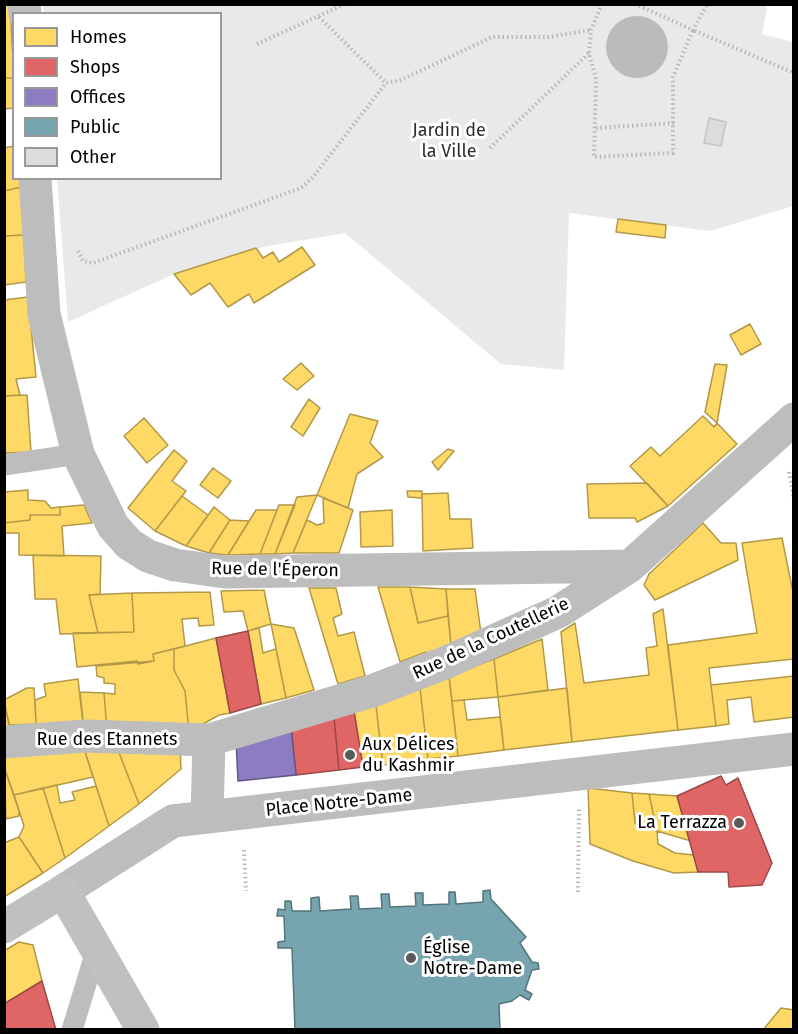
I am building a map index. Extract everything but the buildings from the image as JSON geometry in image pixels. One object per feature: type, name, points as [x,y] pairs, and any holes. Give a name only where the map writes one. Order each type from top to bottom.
[{"type":"street","name":"Rue de l'Éperon","points":[[35,180],[44,314],[78,454],[113,526],[129,544],[148,556],[175,565],[225,572],[630,566]]},
{"type":"street","name":"Rue de la Coutellerie","points":[[209,740],[372,691],[447,662],[558,612],[630,566],[794,418]]},
{"type":"street","name":"Rue des Etannets","points":[[4,742],[85,736],[209,740]]},
{"type":"street","points":[[207,817],[209,740]]},
{"type":"street","name":"Place Notre-Dame","points":[[63,891],[173,820],[579,776],[794,749]]},
{"type":"street","points":[[4,927],[63,891],[143,1029]]},
{"type":"lane","points":[[4,465],[78,454]]},
{"type":"lane","points":[[72,1029],[97,948]]},
{"type":"path","points":[[257,44],[345,4]]},
{"type":"path","points":[[602,4],[591,30],[589,53],[596,79],[594,157],[673,153],[673,77],[707,4]]},
{"type":"path","points":[[636,4],[794,73]]},
{"type":"path","points":[[319,17],[386,83]]},
{"type":"path","points":[[77,240],[78,250],[84,261],[93,263],[301,188],[313,177],[386,83],[401,80],[492,38],[549,37],[591,30]]},
{"type":"path","points":[[490,148],[589,53]]},
{"type":"path","points":[[596,128],[674,123]]},
{"type":"path","points":[[578,892],[579,776]]},
{"type":"path","points":[[242,814],[246,891]]},
{"type":"green space","name":"Jardin de la Ville","points":[[43,5],[765,5],[767,8],[762,34],[793,42],[793,206],[710,231],[569,213],[564,370],[501,364],[345,233],[246,250],[174,274],[68,322],[57,180],[222,180],[222,12],[44,12]]},
{"type":"shaded area","points":[[637,16],[659,25],[668,47],[659,69],[637,78],[615,69],[606,47],[615,25]]},
{"type":"place","name":"Aux Délices du Kashmir","points":[[350,755]]},
{"type":"place","name":"La Terrazza","points":[[739,823]]},
{"type":"place","name":"Église Notre-Dame","points":[[411,958]]}]
